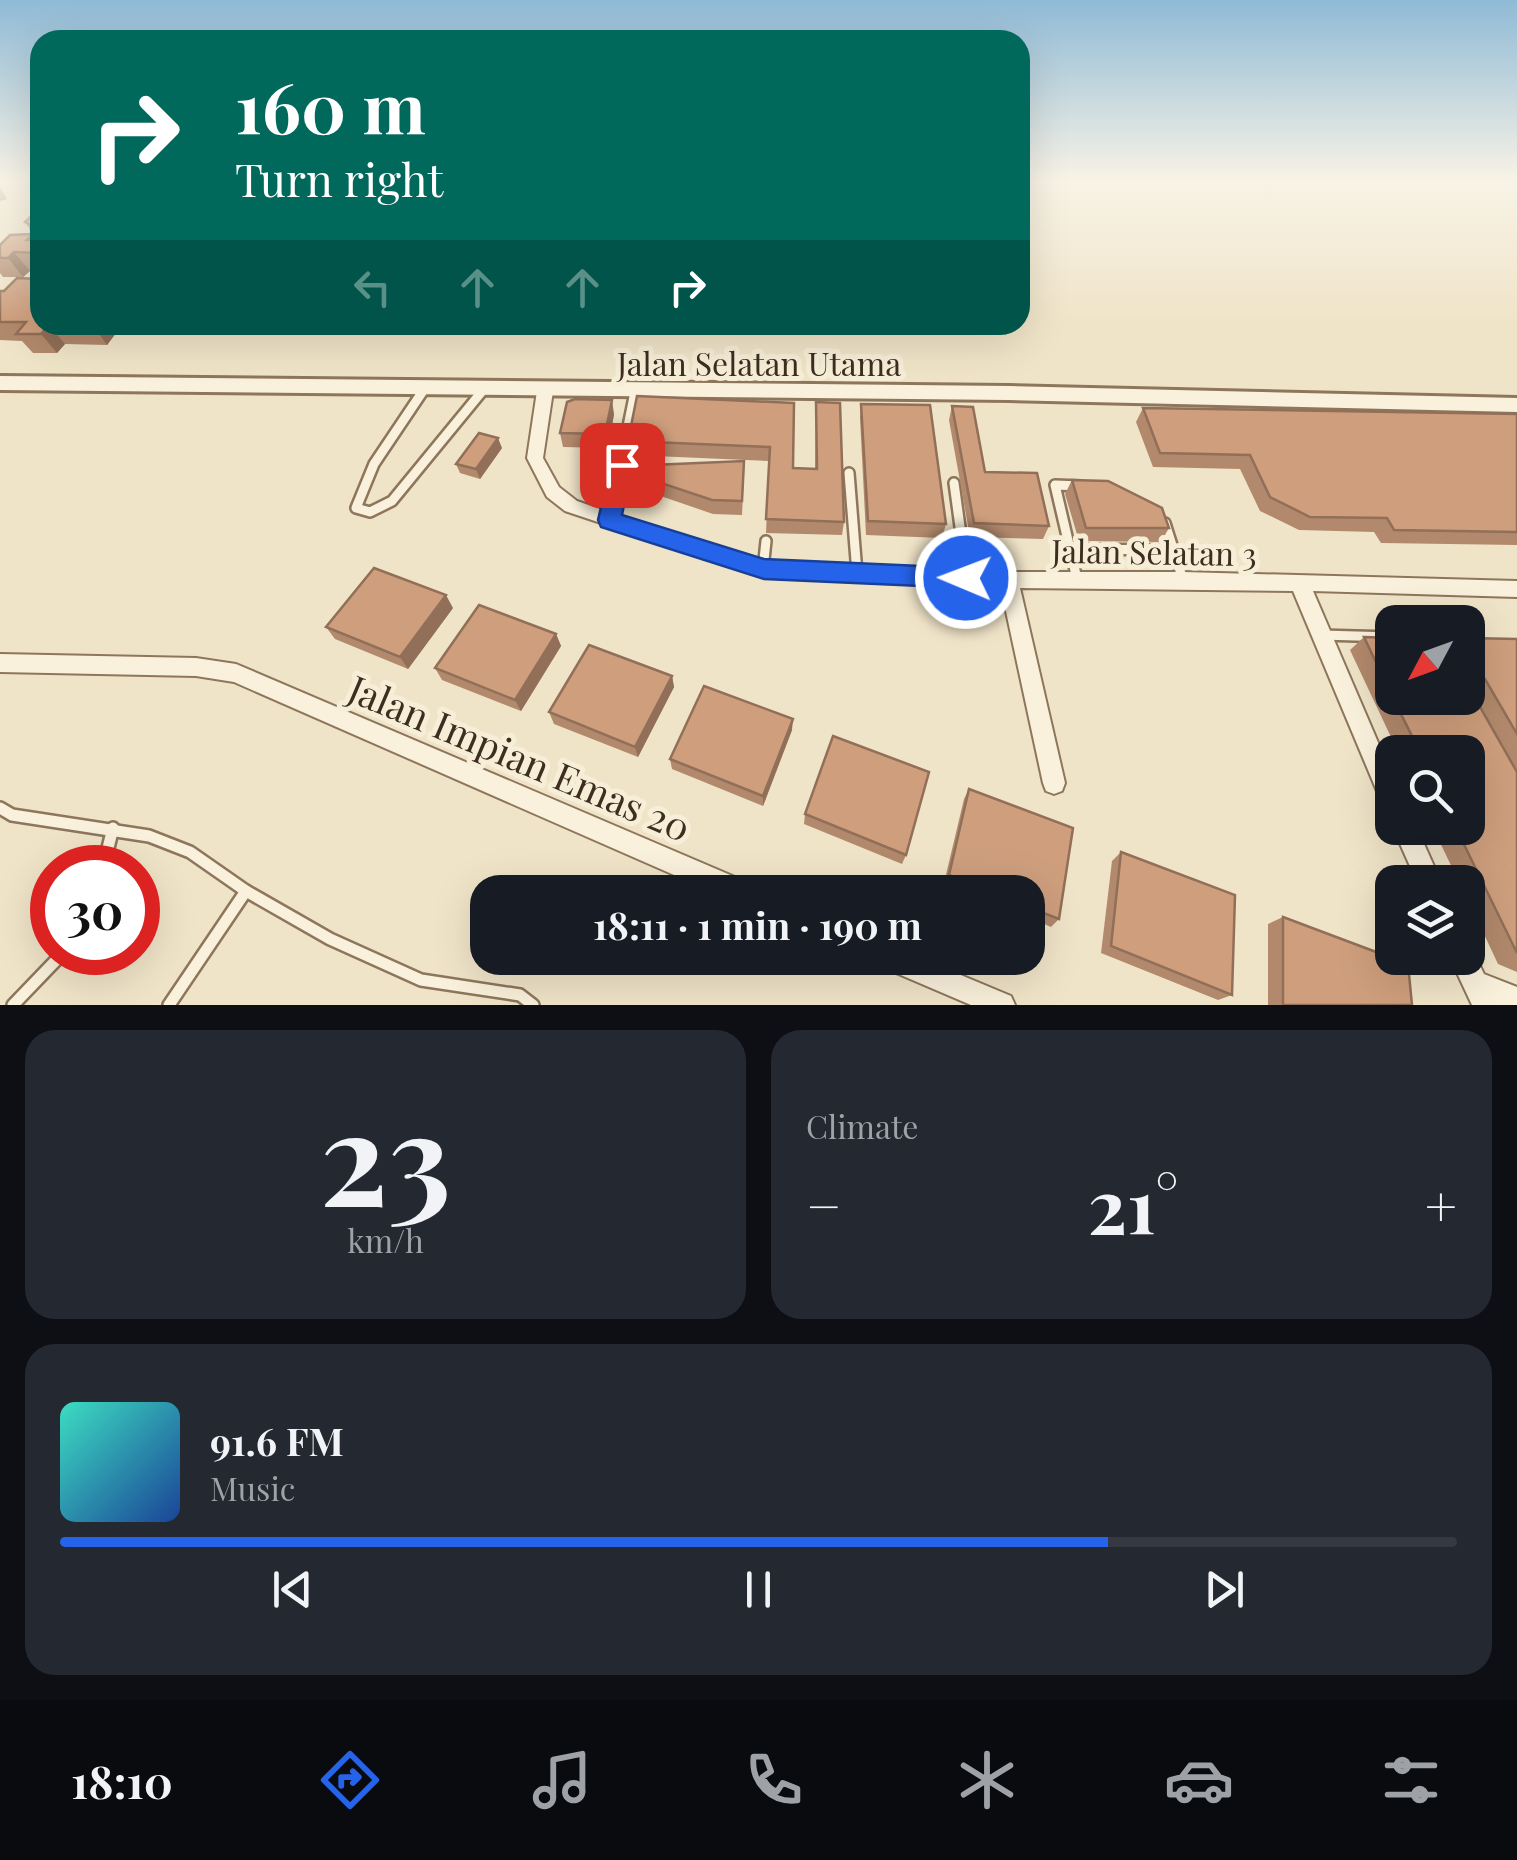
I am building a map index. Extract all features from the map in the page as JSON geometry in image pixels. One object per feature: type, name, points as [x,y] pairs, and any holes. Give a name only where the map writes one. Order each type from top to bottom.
[{"type":"street","name":"Jalan Selatan Utama","points":[[0,383],[1009,394],[1517,405]]},
{"type":"street","name":"Jalan Selatan 3","points":[[545,391],[534,458],[545,483],[571,506],[764,569],[857,576],[1516,590]]},
{"type":"street","points":[[1009,580],[1054,783]]},
{"type":"street","points":[[1300,584],[1375,761]]},
{"type":"street","name":"Jalan Impian Emas 20","points":[[0,663],[218,668],[700,875]]},
{"type":"street","points":[[931,975],[1002,1005]]},
{"type":"street","points":[[1480,994],[1517,1000]]},
{"type":"lane","points":[[425,388],[366,478],[356,501],[356,508],[364,513],[378,511],[392,501],[484,390]]},
{"type":"lane","points":[[610,520],[635,392]]},
{"type":"lane","points":[[622,465],[665,467]]},
{"type":"lane","points":[[849,473],[857,576]]},
{"type":"lane","points":[[954,483],[966,578]]},
{"type":"lane","points":[[1077,578],[1054,485],[1087,486]]},
{"type":"lane","points":[[1160,516],[1184,580]]},
{"type":"lane","points":[[764,569],[766,540]]},
{"type":"lane","points":[[1070,550],[1174,550]]},
{"type":"lane","points":[[1320,635],[1375,637]]},
{"type":"lane","points":[[0,808],[12,815],[114,828],[190,852],[246,891],[330,939],[421,980],[520,995],[534,1005]]},
{"type":"lane","points":[[109,845],[114,828]]},
{"type":"lane","points":[[169,1005],[246,891]]},
{"type":"lane","points":[[13,1005],[42,975]]},
{"type":"building","points":[[30,234],[30,253],[14,252],[8,258],[0,258],[0,245],[10,235]]},
{"type":"building","points":[[17,278],[30,279],[30,334],[16,334],[26,322],[0,322],[0,291]]},
{"type":"building","points":[[637,396],[794,403],[793,468],[817,469],[816,402],[840,403],[844,522],[766,519],[770,447],[628,441]]},
{"type":"building","points":[[612,400],[605,434],[560,433],[567,402]]},
{"type":"building","points":[[861,404],[930,405],[946,524],[868,521]]},
{"type":"building","points":[[952,406],[973,407],[985,472],[1037,473],[1049,526],[974,523]]},
{"type":"building","points":[[1143,408],[1517,414],[1517,532],[1394,530],[1387,518],[1310,517],[1270,497],[1250,455],[1160,453]]},
{"type":"building","points":[[479,433],[498,438],[476,469],[456,464]]},
{"type":"building","points":[[744,461],[742,501],[712,500],[646,478],[652,465]]},
{"type":"building","points":[[1072,480],[1108,481],[1162,508],[1169,528],[1086,528]]},
{"type":"building","points":[[374,568],[446,595],[400,657],[326,627]]},
{"type":"building","points":[[479,605],[556,634],[515,700],[435,668]]},
{"type":"building","points":[[1364,637],[1375,637],[1375,660]]},
{"type":"building","points":[[1485,638],[1517,639],[1517,734],[1485,679]]},
{"type":"building","points":[[589,645],[672,676],[635,747],[549,712]]},
{"type":"building","points":[[704,686],[793,719],[763,796],[670,759]]},
{"type":"building","points":[[1402,715],[1485,715],[1517,772],[1517,953],[1485,887],[1485,865],[1474,865],[1464,845],[1485,845],[1485,735],[1412,735]]},
{"type":"building","points":[[833,736],[929,772],[906,855],[805,814]]},
{"type":"building","points":[[969,789],[1073,828],[1059,919],[1045,914],[1045,875],[949,875]]},
{"type":"building","points":[[1121,852],[1235,895],[1232,995],[1111,946]]},
{"type":"building","points":[[1283,917],[1375,952],[1375,975],[1409,975],[1412,1005],[1283,1005]]},
{"type":"route","points":[[622,465],[610,520],[685,546],[764,569],[966,578]]}]
